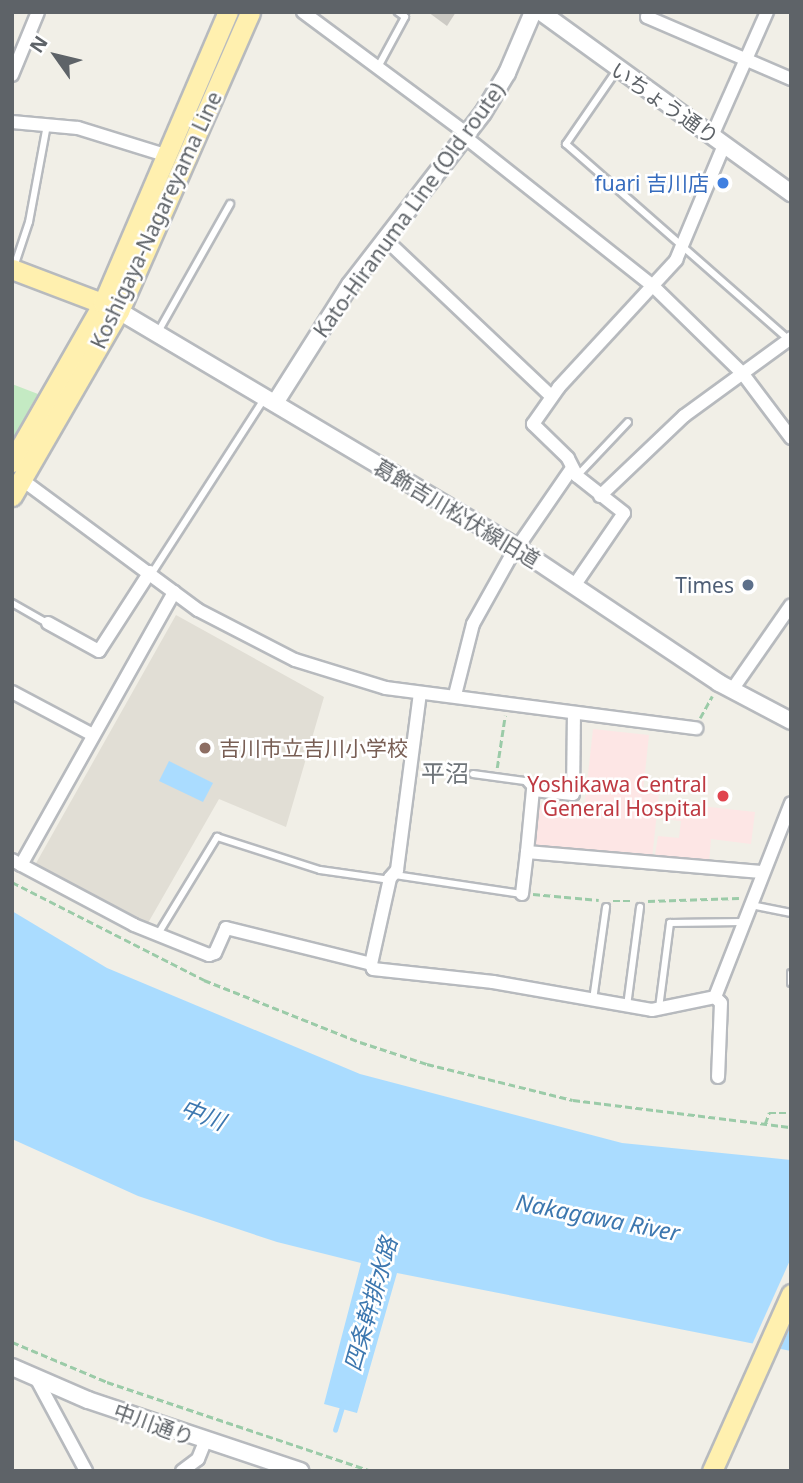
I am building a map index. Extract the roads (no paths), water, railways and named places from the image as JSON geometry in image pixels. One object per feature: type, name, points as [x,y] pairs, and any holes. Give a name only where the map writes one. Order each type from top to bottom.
[{"type":"main road","name":"Koshigaya-Nagareyama Line","points":[[111,307],[165,155],[228,12]]},
{"type":"main road","name":"Koshigaya-Nagareyama Line","points":[[15,479],[111,307],[250,12]]},
{"type":"main road","points":[[13,269],[111,307]]},
{"type":"main road","points":[[712,1471],[791,1294]]},
{"type":"street","points":[[12,75],[38,12]]},
{"type":"street","points":[[303,12],[466,135],[654,287],[744,374],[791,438]]},
{"type":"street","name":"Kato-Hiranuma Line (Old route)","points":[[270,400],[384,238],[466,135],[499,88],[533,12]]},
{"type":"street","name":"いちょう通り","points":[[541,12],[617,70],[791,193]]},
{"type":"street","points":[[649,12],[647,17],[791,79]]},
{"type":"street","points":[[574,586],[624,513],[600,496],[575,472],[568,458],[533,424],[551,396],[654,287],[682,247],[746,60],[767,12]]},
{"type":"street","points":[[12,122],[114,136],[165,155]]},
{"type":"street","points":[[384,238],[551,396]]},
{"type":"street","name":"葛飾吉川松伏線旧道","points":[[111,307],[517,548],[726,687],[791,721]]},
{"type":"street","points":[[600,496],[684,416],[790,339]]},
{"type":"street","points":[[455,695],[472,624],[517,548],[575,472]]},
{"type":"street","points":[[15,479],[151,572],[174,592],[240,635],[295,660],[365,683],[420,693],[455,695],[573,714],[696,727]]},
{"type":"street","points":[[48,624],[99,651],[151,572]]},
{"type":"street","points":[[174,592],[17,862],[157,936],[209,955],[215,953],[226,929],[371,964]]},
{"type":"street","points":[[726,687],[791,605]]},
{"type":"street","points":[[12,692],[91,734]]},
{"type":"street","points":[[420,693],[392,877],[371,964],[373,969],[504,984],[626,1008],[659,1008],[715,997]]},
{"type":"street","points":[[522,894],[533,790],[573,794],[573,714]]},
{"type":"street","points":[[715,997],[761,872],[791,803]]},
{"type":"street","points":[[527,852],[761,872]]},
{"type":"street","points":[[715,997],[722,1003],[718,1077]]},
{"type":"street","name":"中川通り","points":[[12,1367],[205,1442],[300,1471]]},
{"type":"street","points":[[36,1378],[86,1471]]},
{"type":"street","points":[[182,1471],[198,1459],[205,1442]]},
{"type":"lane","points":[[378,67],[405,17],[398,12]]},
{"type":"lane","points":[[617,70],[566,144],[790,339]]},
{"type":"lane","points":[[13,269],[29,222],[47,125]]},
{"type":"lane","points":[[157,333],[230,204]]},
{"type":"lane","points":[[151,572],[270,400]]},
{"type":"lane","points":[[575,472],[628,422]]},
{"type":"lane","points":[[12,603],[48,624]]},
{"type":"lane","points":[[474,774],[525,781],[533,790]]},
{"type":"lane","points":[[157,936],[217,837],[320,870],[522,894]]},
{"type":"lane","points":[[750,904],[791,913]]},
{"type":"lane","points":[[593,1002],[606,907]]},
{"type":"lane","points":[[626,1008],[640,907]]},
{"type":"lane","points":[[659,1008],[670,923],[743,922]]},
{"type":"lane","points":[[791,973],[791,983]]},
{"type":"water","points":[[169,761],[213,783],[203,802],[159,781]]},
{"type":"water","points":[[12,911],[107,968],[360,1074],[622,1143],[791,1160],[791,1351],[397,1273],[357,1413],[324,1404],[361,1263],[277,1242],[138,1196],[12,1139]]},
{"type":"waterway","name":"四条幹排水路","points":[[335,1430],[343,1404]]},
{"type":"place","name":"fuari 吉川店","points":[[723,183]]},
{"type":"place","name":"Times","points":[[748,585]]},
{"type":"place","name":"吉川市立吉川小学校","points":[[205,748]]},
{"type":"place","name":"Yoshikawa Central General Hospital","points":[[723,796]]},
{"type":"district","name":"平沼","points":[[445,773]]},
{"type":"water label","name":"中川","points":[[203,1114]]},
{"type":"water label","name":"Nakagawa River","points":[[598,1217]]}]
